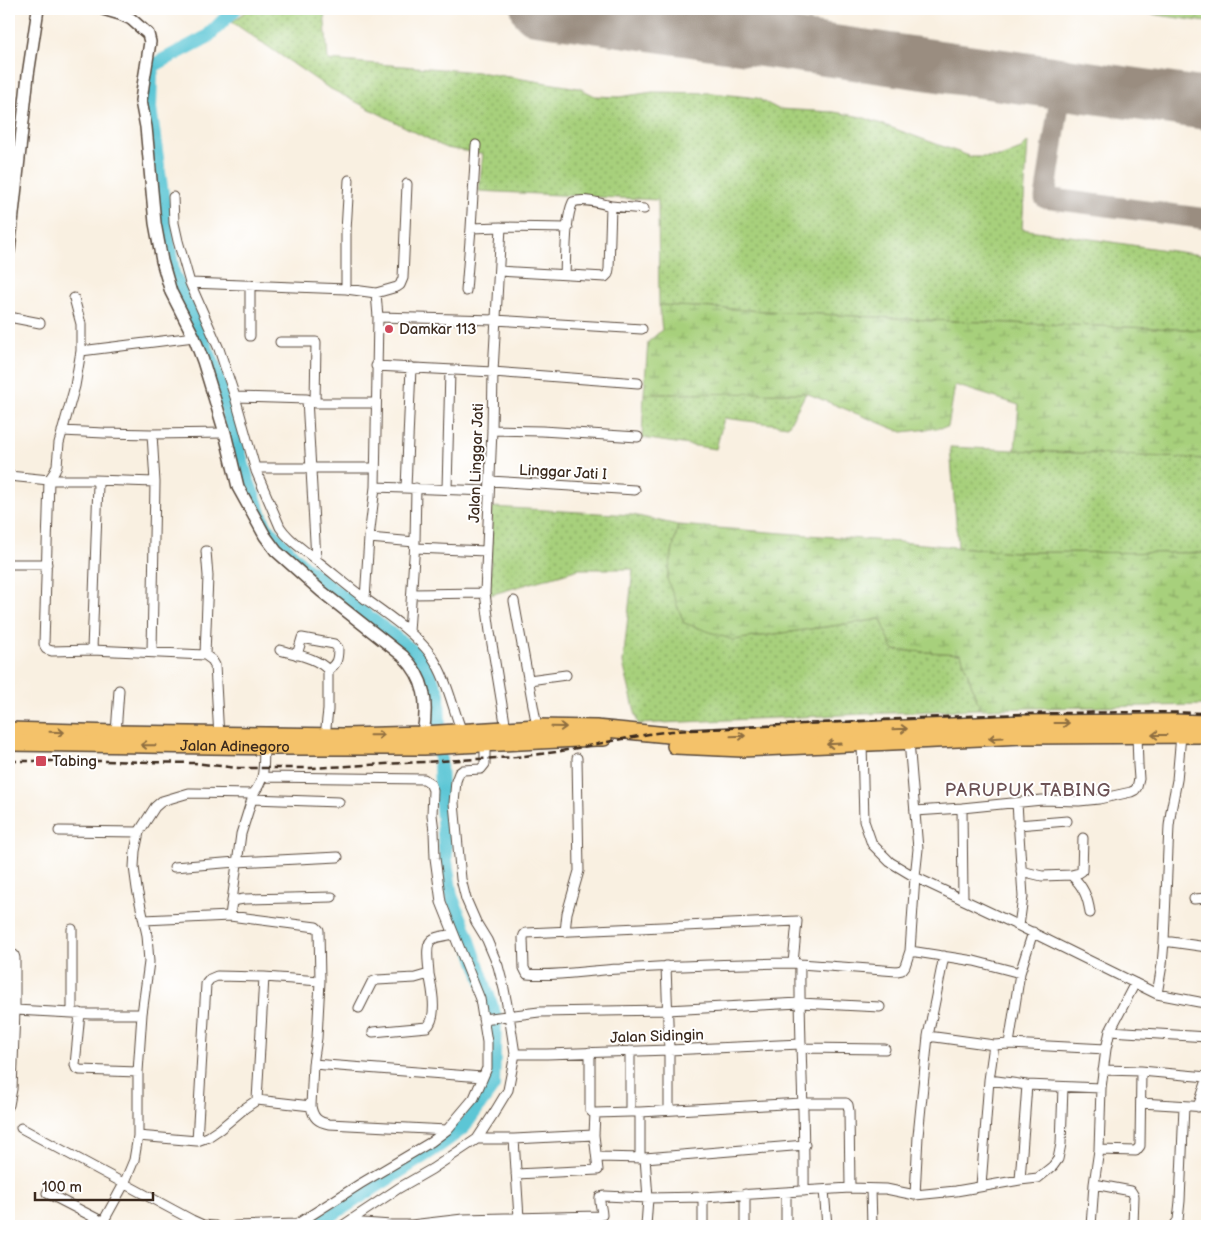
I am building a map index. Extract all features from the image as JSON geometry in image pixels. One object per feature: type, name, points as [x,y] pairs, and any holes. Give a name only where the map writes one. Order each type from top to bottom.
[{"type":"highway","points":[[460,736],[485,743],[596,738],[688,742],[1025,730],[1162,722],[1207,723]]},
{"type":"highway","points":[[460,736],[506,729],[537,727],[596,728],[742,749],[909,741],[1025,730],[1137,735],[1207,735]]},
{"type":"highway","name":"Jalan Adinegoro","points":[[9,730],[116,733],[219,740],[264,747],[325,741]]},
{"type":"highway","name":"Jalan Adinegoro","points":[[9,743],[219,740],[344,741],[460,736]]},
{"type":"street","points":[[9,251],[28,75],[38,9]]},
{"type":"street","points":[[103,9],[131,19],[148,34],[150,42],[141,101],[146,127],[155,222],[162,261],[171,292],[194,337],[203,361],[225,433],[238,487],[265,536],[276,551],[320,591],[403,656],[413,667],[424,690],[426,717],[424,738]]},
{"type":"street","points":[[466,291],[476,145]]},
{"type":"street","points":[[346,289],[346,231],[349,180]]},
{"type":"street","points":[[190,283],[346,289],[376,293],[397,288],[403,278],[407,184]]},
{"type":"street","points":[[173,197],[174,223],[190,283],[218,349],[235,398],[255,468],[280,527],[284,534],[302,550],[409,632],[430,653],[445,680],[460,736]]},
{"type":"street","points":[[565,275],[568,228],[573,202],[580,200],[611,206],[644,209]]},
{"type":"street","points":[[498,271],[604,278],[607,276],[609,269],[611,206]]},
{"type":"street","name":"Jalan Linggar Jati","points":[[501,227],[495,320],[485,593],[506,729]]},
{"type":"street","points":[[471,228],[568,228]]},
{"type":"street","points":[[250,285],[250,336]]},
{"type":"street","points":[[365,599],[375,468],[378,317],[376,293]]},
{"type":"street","points":[[74,298],[81,324],[81,351],[75,386],[59,443],[55,471],[49,480],[44,644],[46,649],[52,651],[92,650],[205,655],[215,665],[219,740]]},
{"type":"street","points":[[9,317],[40,323]]},
{"type":"street","points":[[378,317],[495,320],[642,329]]},
{"type":"street","points":[[81,351],[194,337]]},
{"type":"street","points":[[280,342],[316,342],[311,401],[311,467],[316,559]]},
{"type":"street","points":[[376,366],[493,372],[638,383]]},
{"type":"street","points":[[406,488],[411,367]]},
{"type":"street","points":[[447,489],[450,370]]},
{"type":"street","points":[[235,398],[376,402]]},
{"type":"street","points":[[492,430],[638,437]]},
{"type":"street","points":[[62,431],[152,434],[225,433]]},
{"type":"street","points":[[152,434],[155,482],[152,652]]},
{"type":"street","points":[[255,468],[375,468]]},
{"type":"street","points":[[9,476],[49,480],[155,482]]},
{"type":"street","points":[[92,650],[98,484],[95,480]]},
{"type":"street","name":"Linggar Jati I","points":[[490,481],[635,490]]},
{"type":"street","points":[[374,487],[489,491]]},
{"type":"street","points":[[409,632],[415,545],[416,488]]},
{"type":"street","points":[[369,538],[415,545],[486,551]]},
{"type":"street","points":[[205,655],[208,576],[206,551]]},
{"type":"street","points":[[9,564],[47,564]]},
{"type":"street","points":[[412,594],[485,593]]},
{"type":"street","points":[[514,601],[537,727]]},
{"type":"street","points":[[297,655],[302,638],[334,644],[338,648],[336,660],[334,666],[328,670]]},
{"type":"street","points":[[280,650],[311,659],[328,670],[328,710],[325,741]]},
{"type":"street","points":[[529,680],[566,675]]},
{"type":"street","points":[[116,733],[119,690]]},
{"type":"street","points":[[915,811],[1042,800],[1079,801],[1134,791],[1139,779],[1137,735]]},
{"type":"street","points":[[1156,994],[1162,965],[1164,941],[1169,826],[1177,780],[1181,735]]},
{"type":"street","points":[[804,1191],[805,1145],[802,1103],[800,1003],[796,963],[797,921],[526,933],[524,935],[524,968],[528,974],[540,976],[666,966],[796,963],[902,970],[910,952],[918,849],[909,741]]},
{"type":"street","points":[[346,1224],[477,1139],[508,1090],[515,1054],[508,1015],[498,966],[487,940],[476,922],[464,892],[461,879],[454,802],[459,773],[463,770],[481,769],[484,766],[485,743]]},
{"type":"street","points":[[862,743],[864,821],[872,844],[890,862],[915,877],[1032,932],[1156,994],[1207,1002]]},
{"type":"street","points":[[230,916],[242,827],[252,797],[263,777],[264,747]]},
{"type":"street","points":[[565,932],[570,901],[579,871],[577,758]]},
{"type":"street","points":[[235,1226],[296,1225],[431,1142],[448,1130],[474,1098],[487,1068],[488,1056],[485,1019],[480,999],[441,902],[435,858],[432,815],[433,790],[430,783],[424,779],[263,777]]},
{"type":"street","points":[[47,1193],[107,1224],[134,1160],[138,1136],[138,1072],[142,1014],[149,962],[149,944],[136,889],[134,867],[139,832],[155,807],[162,801],[189,793],[339,802]]},
{"type":"street","points":[[1017,803],[1023,897],[1019,926]]},
{"type":"street","points":[[962,808],[963,899]]},
{"type":"street","points":[[1018,825],[1067,821]]},
{"type":"street","points":[[59,831],[139,832]]},
{"type":"street","points":[[1021,871],[1042,876],[1079,873],[1082,870],[1083,838]]},
{"type":"street","points":[[174,868],[236,862],[338,857]]},
{"type":"street","points":[[1071,875],[1080,883],[1088,901],[1090,913]]},
{"type":"street","points":[[232,901],[332,897]]},
{"type":"street","points":[[1194,899],[1207,898]]},
{"type":"street","points":[[144,920],[230,916],[316,927],[319,930],[320,981],[311,1106],[316,1119],[321,1123],[329,1124],[448,1130]]},
{"type":"street","points":[[72,930],[76,1013],[76,1068],[80,1070],[138,1072]]},
{"type":"street","points":[[1009,1044],[1020,973],[1032,932]]},
{"type":"street","points":[[373,1032],[427,1027],[429,1025],[432,1020],[432,992],[429,974],[428,943],[431,939],[453,934]]},
{"type":"street","points":[[1164,941],[1207,947]]},
{"type":"street","points":[[910,952],[974,961],[1020,973]]},
{"type":"street","points":[[9,955],[14,955],[16,958],[12,1010],[12,1089],[9,1105]]},
{"type":"street","points":[[915,1195],[918,1127],[928,1036],[944,956]]},
{"type":"street","points":[[666,966],[669,1050],[668,1110]]},
{"type":"street","points":[[360,1008],[372,982],[377,980],[415,978],[429,974]]},
{"type":"street","points":[[197,1141],[206,984],[210,979],[217,976],[320,981]]},
{"type":"street","points":[[257,1100],[264,977]]},
{"type":"street","points":[[1090,1226],[1099,1150],[1101,1088],[1106,1049],[1110,1031],[1135,983]]},
{"type":"street","points":[[485,1019],[540,1012],[667,1010],[800,1003],[880,1007]]},
{"type":"street","points":[[12,1010],[142,1014]]},
{"type":"street","points":[[1110,1031],[1207,1037]]},
{"type":"street","points":[[928,1036],[994,1045],[1009,1044],[1106,1049]]},
{"type":"street","points":[[981,1186],[989,1080],[994,1045]]},
{"type":"street","name":"Jalan Sidingin","points":[[515,1054],[801,1046],[885,1049]]},
{"type":"street","points":[[630,1051],[635,1112],[648,1198],[646,1226]]},
{"type":"street","points":[[590,1052],[589,1106],[590,1110],[595,1113],[802,1103],[846,1103],[849,1112],[850,1188]]},
{"type":"street","points":[[313,1064],[482,1077]]},
{"type":"street","points":[[1103,1070],[1141,1071],[1207,1079],[1203,1107],[1141,1103]]},
{"type":"street","points":[[1099,1150],[1136,1151],[1140,1146],[1141,1071]]},
{"type":"street","points":[[989,1080],[1027,1085],[1101,1088]]},
{"type":"street","points":[[1020,1180],[1027,1085]]},
{"type":"street","points":[[346,1224],[411,1225],[462,1219],[598,1216],[602,1215],[600,1197],[605,1196],[648,1198],[850,1188],[886,1189],[915,1195],[956,1191],[1038,1178],[1053,1166],[1058,1159],[1061,1144],[1063,1087]]},
{"type":"street","points":[[138,1136],[197,1141],[214,1132],[257,1100],[311,1106]]},
{"type":"street","points":[[1174,1226],[1178,1220],[1180,1201],[1184,1106]]},
{"type":"street","points":[[516,1174],[598,1170],[594,1135],[595,1113]]},
{"type":"street","points":[[21,1128],[203,1226],[215,1226]]},
{"type":"street","points":[[477,1139],[594,1135]]},
{"type":"street","points":[[514,1139],[518,1218]]},
{"type":"street","points":[[597,1156],[643,1158],[805,1145]]},
{"type":"street","points":[[1094,1184],[1131,1191],[1134,1196],[1133,1226]]},
{"type":"street","points":[[871,1188],[872,1226]]},
{"type":"street","points":[[824,1190],[827,1226]]},
{"type":"street","points":[[786,1192],[786,1226]]},
{"type":"street","points":[[745,1194],[745,1226]]},
{"type":"street","points":[[703,1196],[703,1226]]},
{"type":"green space","points":[[249,9],[324,9],[328,60],[478,72],[579,88],[595,96],[619,97],[653,92],[713,93],[757,98],[778,109],[834,112],[862,117],[972,157],[1000,157],[1021,149],[1028,142],[1022,229],[1207,256],[1207,330],[925,320],[659,305],[658,200],[479,191],[483,154],[446,148],[327,87],[232,22]]},
{"type":"green space","points":[[1116,9],[1207,9],[1207,22]]},
{"type":"green space","points":[[659,305],[925,320],[1207,330],[1207,459],[1015,450],[1019,405],[955,385],[948,427],[902,432],[806,393],[644,394],[648,342],[662,330]]},
{"type":"green space","points":[[806,393],[788,426],[724,418],[716,449],[642,438],[644,394]]},
{"type":"green space","points":[[950,447],[1207,459],[1207,553],[1014,552],[958,547]]},
{"type":"green space","points":[[492,507],[633,515],[678,525],[667,579],[733,640],[881,619],[894,650],[961,654],[980,709],[638,724],[623,663],[633,569],[579,569],[490,595]]},
{"type":"green space","points":[[678,525],[1014,552],[1207,553],[1207,705],[980,709],[961,654],[893,650],[881,619],[733,640],[684,623],[667,579]]},
{"type":"waterway","points":[[235,9],[207,37],[154,65],[151,74],[150,108],[173,273],[214,365],[247,479],[265,526],[303,566],[414,652],[425,664],[438,694],[441,792],[446,861],[451,896],[466,932],[495,1016],[493,1086],[463,1128],[434,1149],[314,1226]]},
{"type":"taxiway","points":[[1062,84],[1045,198],[1207,219]]},
{"type":"runway","points":[[537,9],[1207,104]]},
{"type":"railway","points":[[9,761],[194,763],[238,768],[311,768],[516,757],[556,752],[672,731],[1006,715],[1140,712],[1207,713]]},
{"type":"place","name":"Damkar 113","points":[[389,329]]},
{"type":"place","name":"Tabing","points":[[41,761]]},
{"type":"district","name":"PARUPUK TABING","points":[[1028,790]]}]
